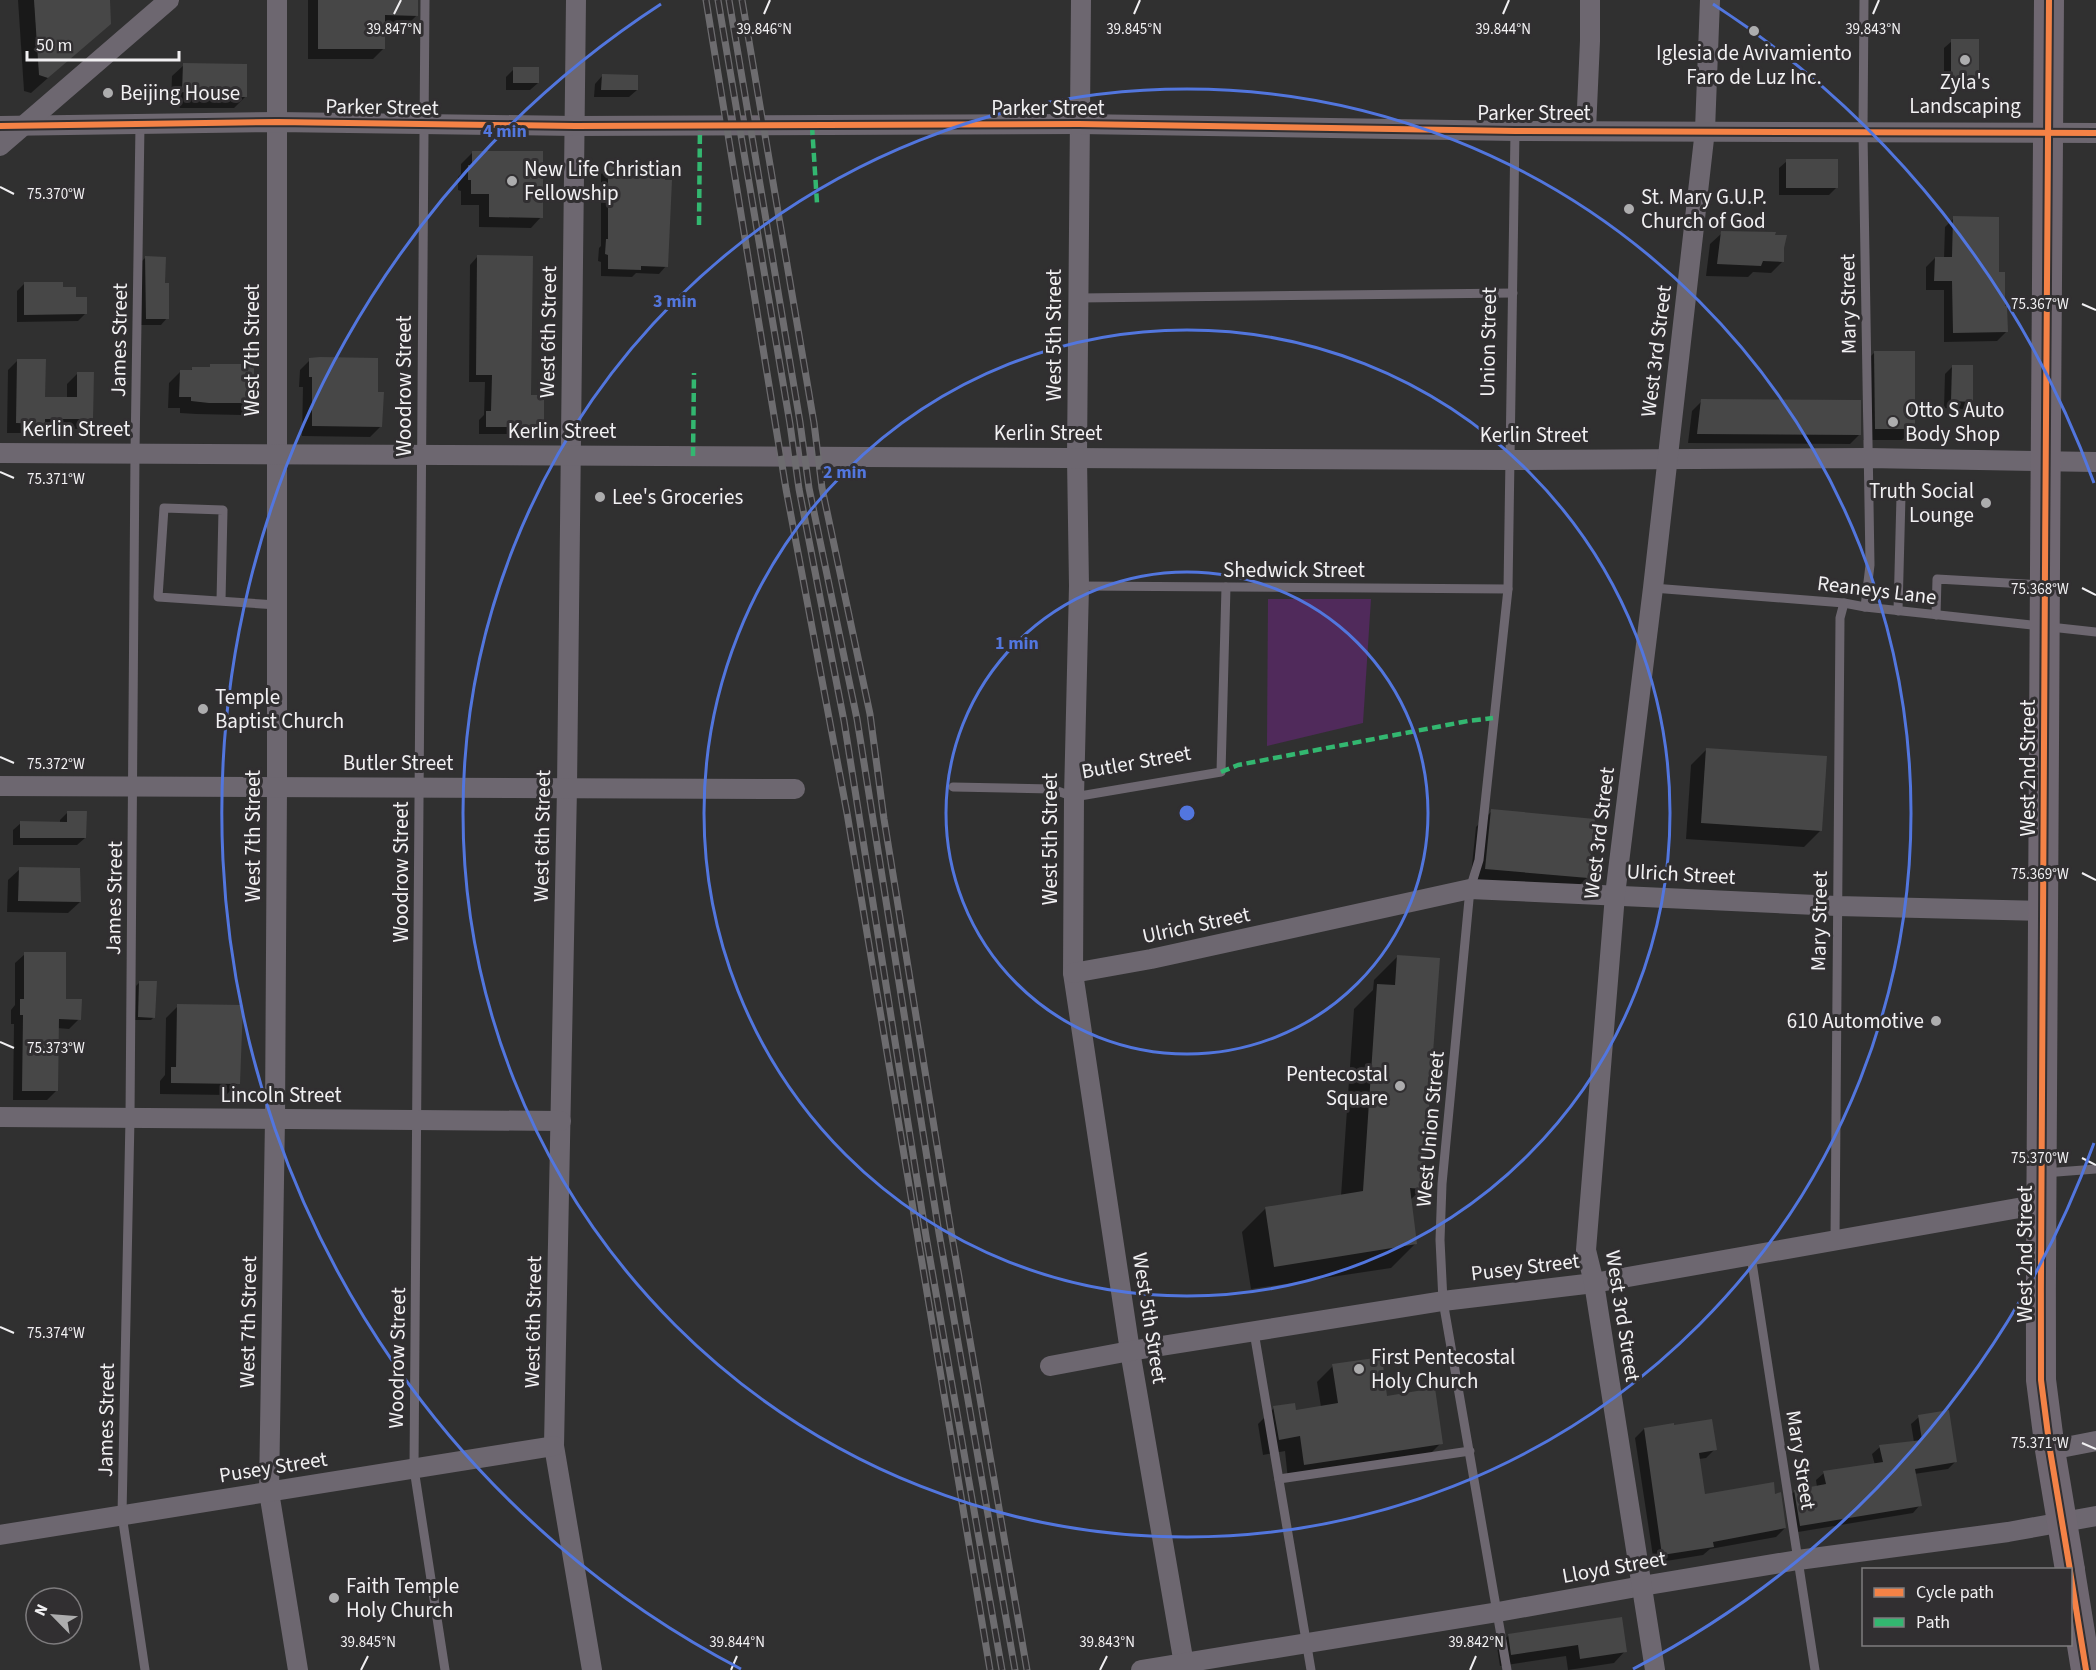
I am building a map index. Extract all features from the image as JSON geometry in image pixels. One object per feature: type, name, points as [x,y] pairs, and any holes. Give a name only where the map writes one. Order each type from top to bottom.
[{"type":"main road","name":"West 2nd Street","points":[[2049,0],[2041,1380],[2070,1568]]},
{"type":"main road","name":"West 2nd Street","points":[[2072,1582],[2086,1670]]},
{"type":"street","points":[[0,146],[169,0]]},
{"type":"street","name":"West 7th Street","points":[[277,0],[277,787],[269,1492],[298,1670]]},
{"type":"street","name":"West 6th Street","points":[[576,0],[567,788],[554,1446],[592,1670]]},
{"type":"street","name":"West 5th Street","points":[[1081,0],[1078,586],[1073,973],[1130,1351],[1184,1667]]},
{"type":"street","points":[[1586,130],[1590,0]]},
{"type":"street","name":"West 3rd Street","points":[[1655,1670],[1594,1283],[1586,1250],[1615,895],[1653,588],[1705,130],[1710,0]]},
{"type":"street","name":"Parker Street","points":[[0,126],[277,122],[575,126],[1079,124],[1515,131],[2096,133]]},
{"type":"street","name":"Kerlin Street","points":[[0,453],[1510,460],[1868,458],[2096,462]]},
{"type":"street","name":"Butler Street","points":[[0,786],[795,789]]},
{"type":"street","name":"Ulrich Street","points":[[1073,973],[1162,957],[1470,889],[1837,906],[2044,911]]},
{"type":"street","name":"Lincoln Street","points":[[0,1117],[561,1121]]},
{"type":"street","name":"Pusey Street","points":[[1050,1365],[1443,1301],[1594,1283],[2041,1204]]},
{"type":"street","points":[[2050,1450],[2096,1441]]},
{"type":"street","name":"Pusey Street","points":[[0,1535],[554,1446]]},
{"type":"street","name":"Lloyd Street","points":[[1141,1670],[1184,1667],[1307,1642],[1498,1612],[1798,1560],[2008,1532],[2096,1516]]},
{"type":"lane","name":"Woodrow Street","points":[[425,0],[414,1469],[445,1670]]},
{"type":"lane","name":"Mary Street","points":[[1864,0],[1863,133],[1870,565],[1865,607]]},
{"type":"lane","name":"James Street","points":[[140,125],[130,1118],[122,1515],[145,1670]]},
{"type":"lane","name":"Union Street","points":[[1508,590],[1515,131]]},
{"type":"lane","points":[[1078,298],[1513,294]]},
{"type":"lane","points":[[1898,611],[1901,495]]},
{"type":"lane","points":[[221,601],[223,510],[164,508],[158,597],[277,605]]},
{"type":"lane","points":[[1935,615],[1936,579],[2045,586]]},
{"type":"lane","name":"Shedwick Street","points":[[1078,586],[1508,590]]},
{"type":"lane","name":"Butler Street","points":[[953,787],[1052,789],[1074,797],[1221,772],[1226,587]]},
{"type":"lane","name":"Reaneys Lane","points":[[1653,588],[1844,603],[2096,632]]},
{"type":"lane","name":"West Union Street","points":[[1507,1670],[1443,1301],[1440,1240],[1442,1184],[1470,889],[1479,860],[1508,590]]},
{"type":"lane","name":"Mary Street","points":[[1835,1240],[1840,618],[1844,603]]},
{"type":"lane","points":[[2041,1173],[2096,1169]]},
{"type":"lane","name":"Mary Street","points":[[1751,1256],[1815,1670]]},
{"type":"lane","points":[[1254,1332],[1311,1670]]},
{"type":"lane","points":[[1279,1479],[1470,1450]]},
{"type":"shaded area","points":[[1268,599],[1371,599],[1363,723],[1267,746]]},
{"type":"building","points":[[34,0],[110,0],[111,24],[48,78],[39,75]]},
{"type":"building","points":[[318,0],[418,0],[418,16],[385,15],[385,49],[318,49]]},
{"type":"building","name":"Zyla's Landscaping","points":[[1951,39],[1979,39],[1979,81],[1951,81]]},
{"type":"building","points":[[183,63],[247,64],[247,97],[192,97],[188,92],[182,92]]},
{"type":"building","points":[[513,67],[539,67],[539,83],[513,83]]},
{"type":"building","points":[[602,74],[638,75],[638,90],[601,90]]},
{"type":"building","points":[[472,151],[543,151],[543,218],[489,217],[489,194],[471,194],[468,165],[472,165]]},
{"type":"building","points":[[1786,159],[1838,159],[1838,188],[1786,188]]},
{"type":"building","points":[[608,165],[665,166],[665,180],[672,180],[668,267],[641,266],[641,270],[608,269],[608,255],[605,254],[606,239],[608,239]]},
{"type":"building","points":[[1953,216],[1999,217],[1999,272],[2005,272],[2008,332],[1953,333],[1952,281],[1934,281],[1935,257],[1952,257]]},
{"type":"building","points":[[1721,231],[1776,232],[1775,235],[1787,235],[1784,262],[1763,261],[1761,266],[1717,264]]},
{"type":"building","points":[[477,255],[533,256],[531,395],[544,395],[544,427],[486,427],[486,411],[491,411],[492,375],[476,375]]},
{"type":"building","points":[[145,256],[166,257],[165,283],[169,283],[169,319],[146,319]]},
{"type":"building","points":[[24,282],[63,282],[63,287],[76,287],[76,297],[87,297],[87,314],[24,315]]},
{"type":"building","points":[[1874,351],[1915,351],[1915,429],[1875,429]]},
{"type":"building","points":[[309,358],[378,358],[378,392],[384,392],[382,427],[312,426],[312,377],[309,377]]},
{"type":"building","points":[[17,359],[46,359],[45,397],[77,397],[77,372],[94,372],[93,419],[45,419],[45,424],[16,423]]},
{"type":"building","points":[[210,364],[254,364],[254,403],[209,403],[191,401],[191,397],[179,397],[180,370],[210,367]]},
{"type":"building","points":[[1952,365],[1973,365],[1973,402],[1951,401]]},
{"type":"building","points":[[1701,399],[1861,400],[1861,435],[1697,434]]},
{"type":"building","points":[[1706,748],[1827,756],[1822,831],[1701,823]]},
{"type":"building","points":[[1491,809],[1595,819],[1588,878],[1485,869]]},
{"type":"building","points":[[67,811],[87,811],[86,838],[20,838],[20,821],[67,822]]},
{"type":"building","points":[[19,867],[80,868],[81,902],[18,901]]},
{"type":"building","points":[[24,952],[66,952],[66,999],[82,999],[81,1020],[59,1019],[58,1091],[22,1091],[23,1015],[20,1015],[20,999],[24,999]]},
{"type":"building","name":"Pentecostal Square","points":[[1397,955],[1440,958],[1423,1189],[1410,1188],[1417,1244],[1274,1267],[1265,1207],[1363,1191],[1377,984],[1395,985]]},
{"type":"building","points":[[139,981],[157,981],[155,1018],[138,1017]]},
{"type":"building","points":[[177,1004],[243,1005],[240,1084],[171,1083],[171,1067],[176,1067]]},
{"type":"building","points":[[1382,1357],[1387,1396],[1435,1388],[1443,1444],[1304,1465],[1300,1436],[1279,1440],[1273,1406],[1295,1403],[1296,1410],[1338,1403],[1332,1364]]},
{"type":"building","points":[[1949,1410],[1957,1462],[1915,1469],[1922,1506],[1800,1526],[1794,1490],[1826,1484],[1823,1471],[1883,1462],[1879,1445],[1922,1440],[1918,1415]]},
{"type":"building","points":[[1712,1419],[1717,1450],[1699,1453],[1705,1494],[1774,1482],[1775,1494],[1781,1492],[1786,1528],[1713,1542],[1714,1547],[1662,1555],[1644,1428]]},
{"type":"building","points":[[1622,1617],[1627,1652],[1580,1659],[1578,1645],[1511,1655],[1508,1634]]},
{"type":"railway","points":[[706,0],[786,489],[847,813],[990,1670]]},
{"type":"railway","points":[[718,0],[799,489],[844,721],[926,1236],[1002,1670]]},
{"type":"railway","points":[[729,0],[809,488],[857,719],[939,1233],[1015,1670]]},
{"type":"railway","points":[[742,0],[814,423],[822,488],[870,714],[884,819],[950,1225],[1027,1670]]},
{"type":"marked path","points":[[699,225],[700,124]]},
{"type":"marked path","points":[[812,126],[817,203]]},
{"type":"marked path","points":[[693,456],[694,373]]},
{"type":"marked path","points":[[1221,772],[1238,765],[1493,718]]},
{"type":"cycle path","points":[[2049,0],[2041,1380],[2070,1568]]},
{"type":"cycle path","points":[[0,126],[277,122],[575,126],[1079,124],[1515,131],[2096,133]]},
{"type":"cycle path","points":[[2072,1583],[2086,1670]]},
{"type":"place","name":"Iglesia de Avivamiento Faro de Luz Inc.","points":[[1754,31]]},
{"type":"place","name":"Zyla's Landscaping","points":[[1965,60]]},
{"type":"place","name":"Beijing House","points":[[108,93]]},
{"type":"place","name":"New Life Christian Fellowship","points":[[512,181]]},
{"type":"place","name":"St. Mary G.U.P. Church of God","points":[[1629,209]]},
{"type":"place","name":"Otto S Auto Body Shop","points":[[1893,422]]},
{"type":"place","name":"Lee's Groceries","points":[[600,497]]},
{"type":"place","name":"Truth Social Lounge","points":[[1986,503]]},
{"type":"place","name":"Temple Baptist Church","points":[[203,709]]},
{"type":"place","name":"610 Automotive","points":[[1936,1021]]},
{"type":"place","name":"Pentecostal Square","points":[[1400,1086]]},
{"type":"place","name":"First Pentecostal Holy Church","points":[[1359,1369]]},
{"type":"place","name":"Faith Temple Holy Church","points":[[334,1598]]}]
